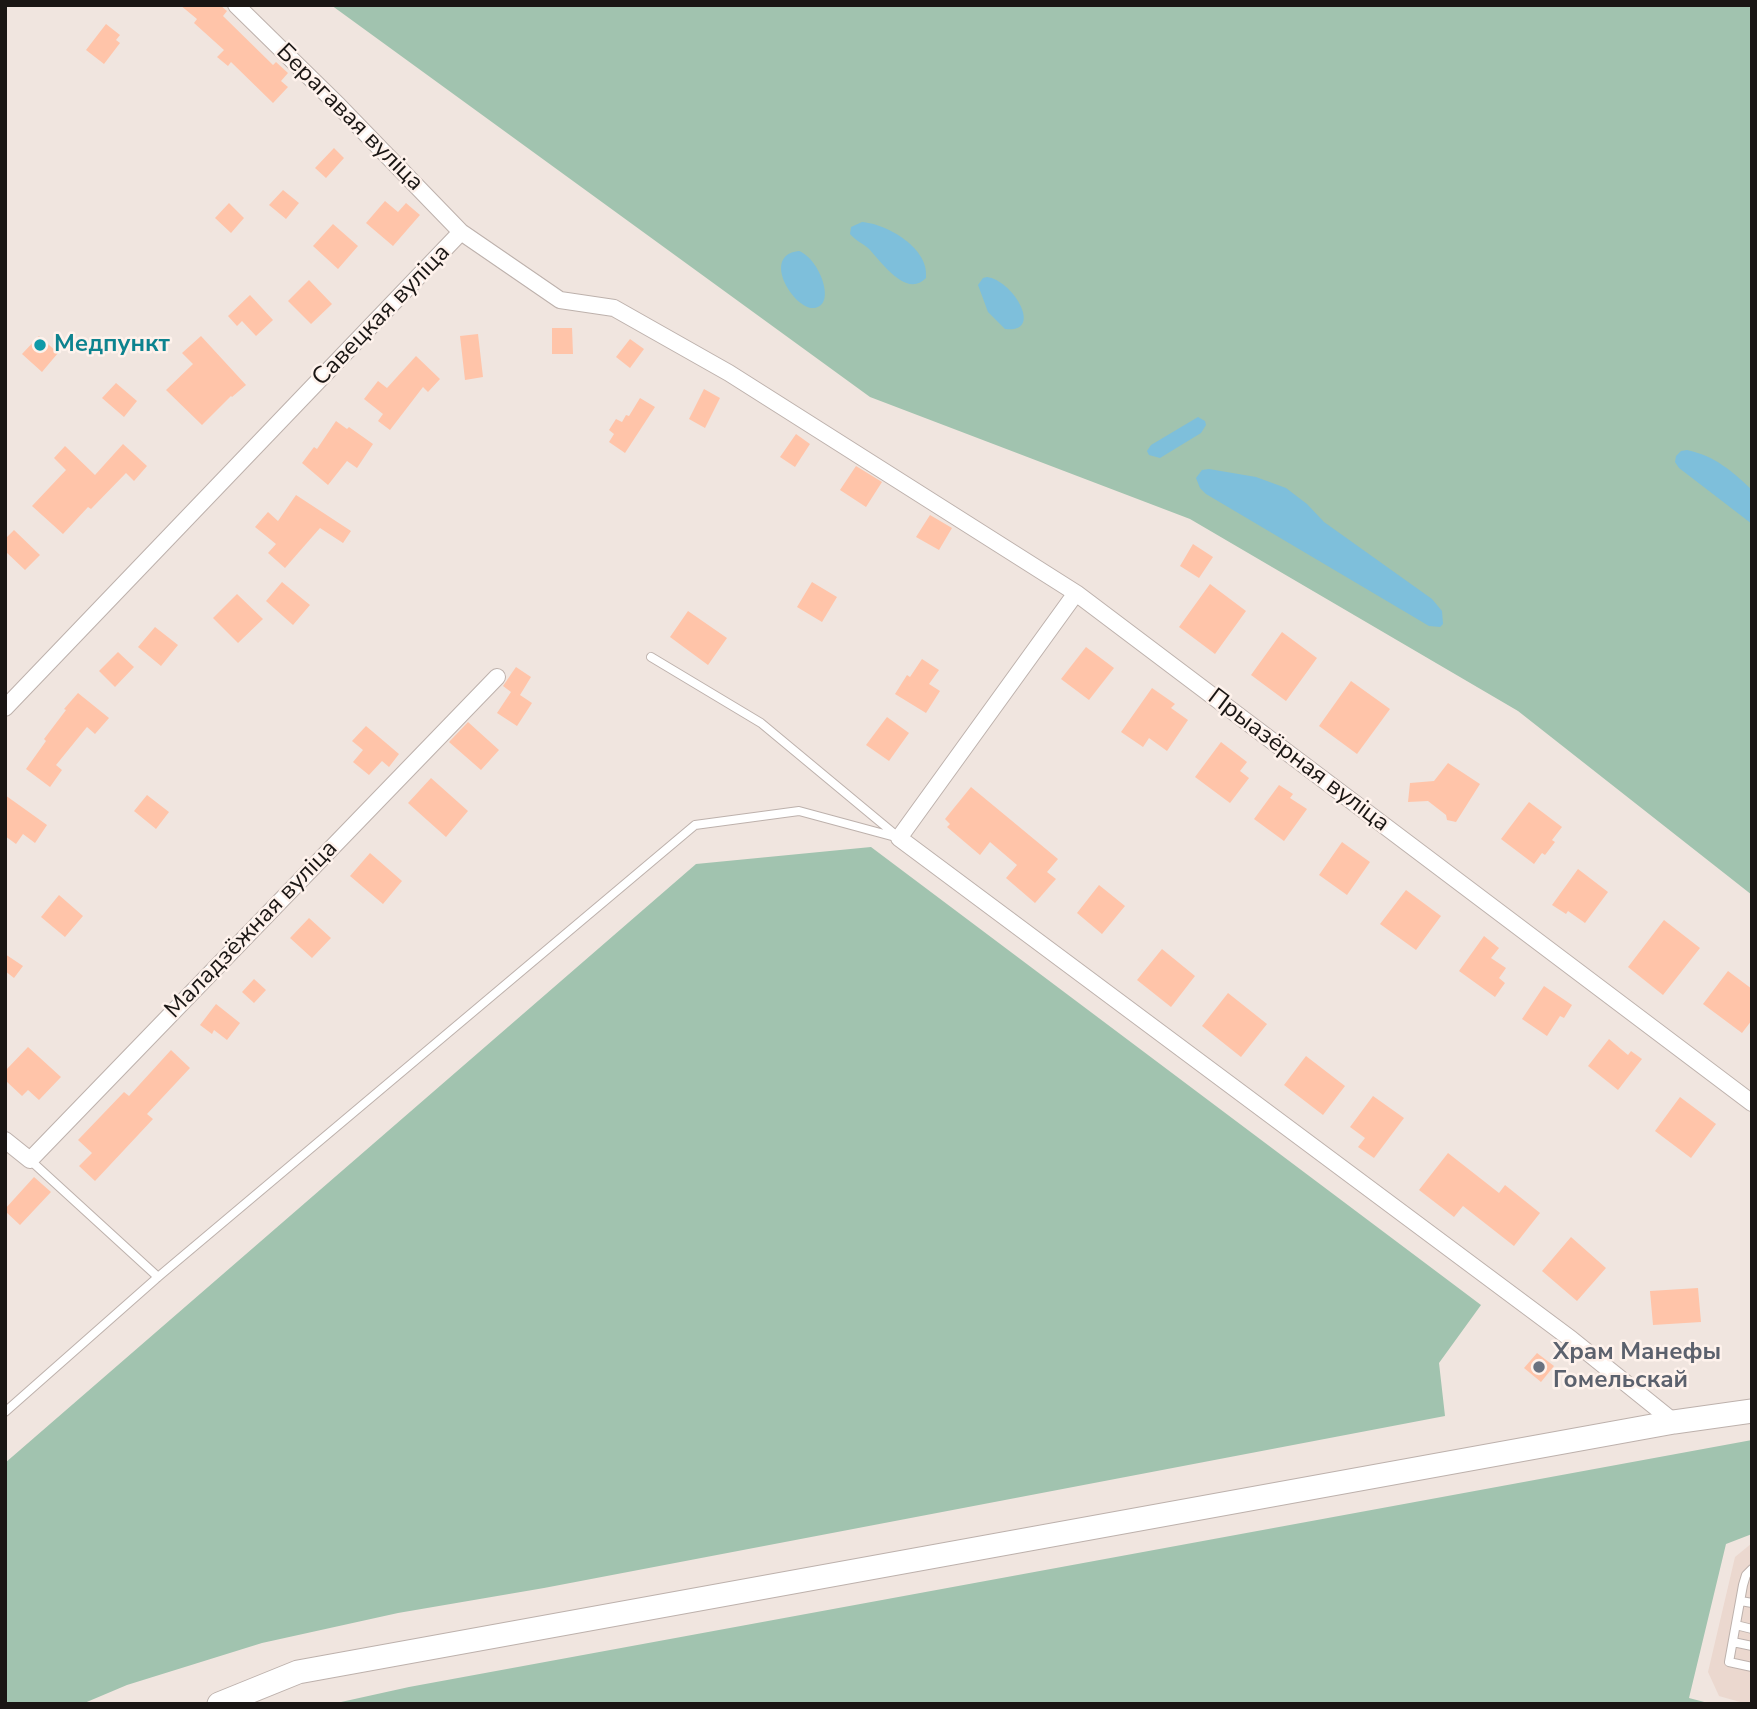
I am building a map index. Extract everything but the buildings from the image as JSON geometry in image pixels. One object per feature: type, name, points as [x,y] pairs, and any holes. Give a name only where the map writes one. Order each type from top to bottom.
[{"type":"street","name":"Берагавая вуліца","points":[[236,5],[461,232]]},
{"type":"street","name":"Савецкая вуліца","points":[[5,708],[461,232],[560,300],[614,308],[729,373],[832,438]]},
{"type":"street","name":"Прыазёрная вуліца","points":[[832,438],[1076,593],[1752,1103]]},
{"type":"street","points":[[1076,593],[899,838],[1571,1339],[1674,1422]]},
{"type":"street","name":"Маладзёжная вуліца","points":[[30,1160],[497,677]]},
{"type":"street","points":[[5,1140],[30,1160]]},
{"type":"street","points":[[219,1704],[298,1672],[1674,1422],[1752,1411]]},
{"type":"lane","points":[[651,657],[761,723],[899,838]]},
{"type":"lane","points":[[5,1412],[158,1277],[695,825],[799,811],[899,838]]},
{"type":"lane","points":[[30,1160],[158,1277]]},
{"type":"lane","points":[[1752,1570],[1746,1575],[1748,1586],[1741,1601],[1729,1662],[1752,1667]]},
{"type":"lane","points":[[1741,1601],[1752,1603]]},
{"type":"lane","points":[[1736,1625],[1752,1629]]},
{"type":"lane","points":[[1733,1643],[1752,1646]]},
{"type":"shaded area","points":[[1752,1543],[1752,1704],[1747,1704],[1719,1696],[1708,1672],[1735,1557]]},
{"type":"green space","points":[[331,5],[1752,5],[1752,895],[1518,711],[1190,519],[870,397]]},
{"type":"green space","points":[[871,847],[1481,1305],[1439,1363],[1445,1416],[544,1588],[398,1613],[262,1643],[127,1685],[82,1704],[5,1704],[5,1463],[696,864]]},
{"type":"green space","points":[[1752,1440],[1752,1534],[1726,1544],[1689,1698],[1712,1704],[332,1704],[409,1687]]},
{"type":"water","points":[[862,222],[884,228],[905,240],[921,257],[926,278],[910,284],[894,276],[868,248],[850,234],[851,227]]},
{"type":"water","points":[[799,251],[813,263],[823,282],[824,299],[821,305],[814,308],[806,306],[790,292],[781,271],[782,262],[788,255]]},
{"type":"water","points":[[987,277],[1006,287],[1021,306],[1023,323],[1017,328],[1005,329],[988,312],[978,285]]},
{"type":"water","points":[[1198,417],[1205,421],[1206,425],[1201,433],[1160,458],[1149,455],[1147,451],[1151,445]]},
{"type":"water","points":[[1687,450],[1722,465],[1752,490],[1752,524],[1679,468],[1675,462],[1676,456]]},
{"type":"water","points":[[1202,470],[1256,477],[1286,488],[1324,522],[1432,599],[1442,611],[1443,624],[1440,627],[1429,626],[1206,494],[1196,478]]},
{"type":"place","name":"Медпункт","points":[[40,345]]},
{"type":"place","name":"Храм Манефы Гомельскай","points":[[1539,1367]]}]
